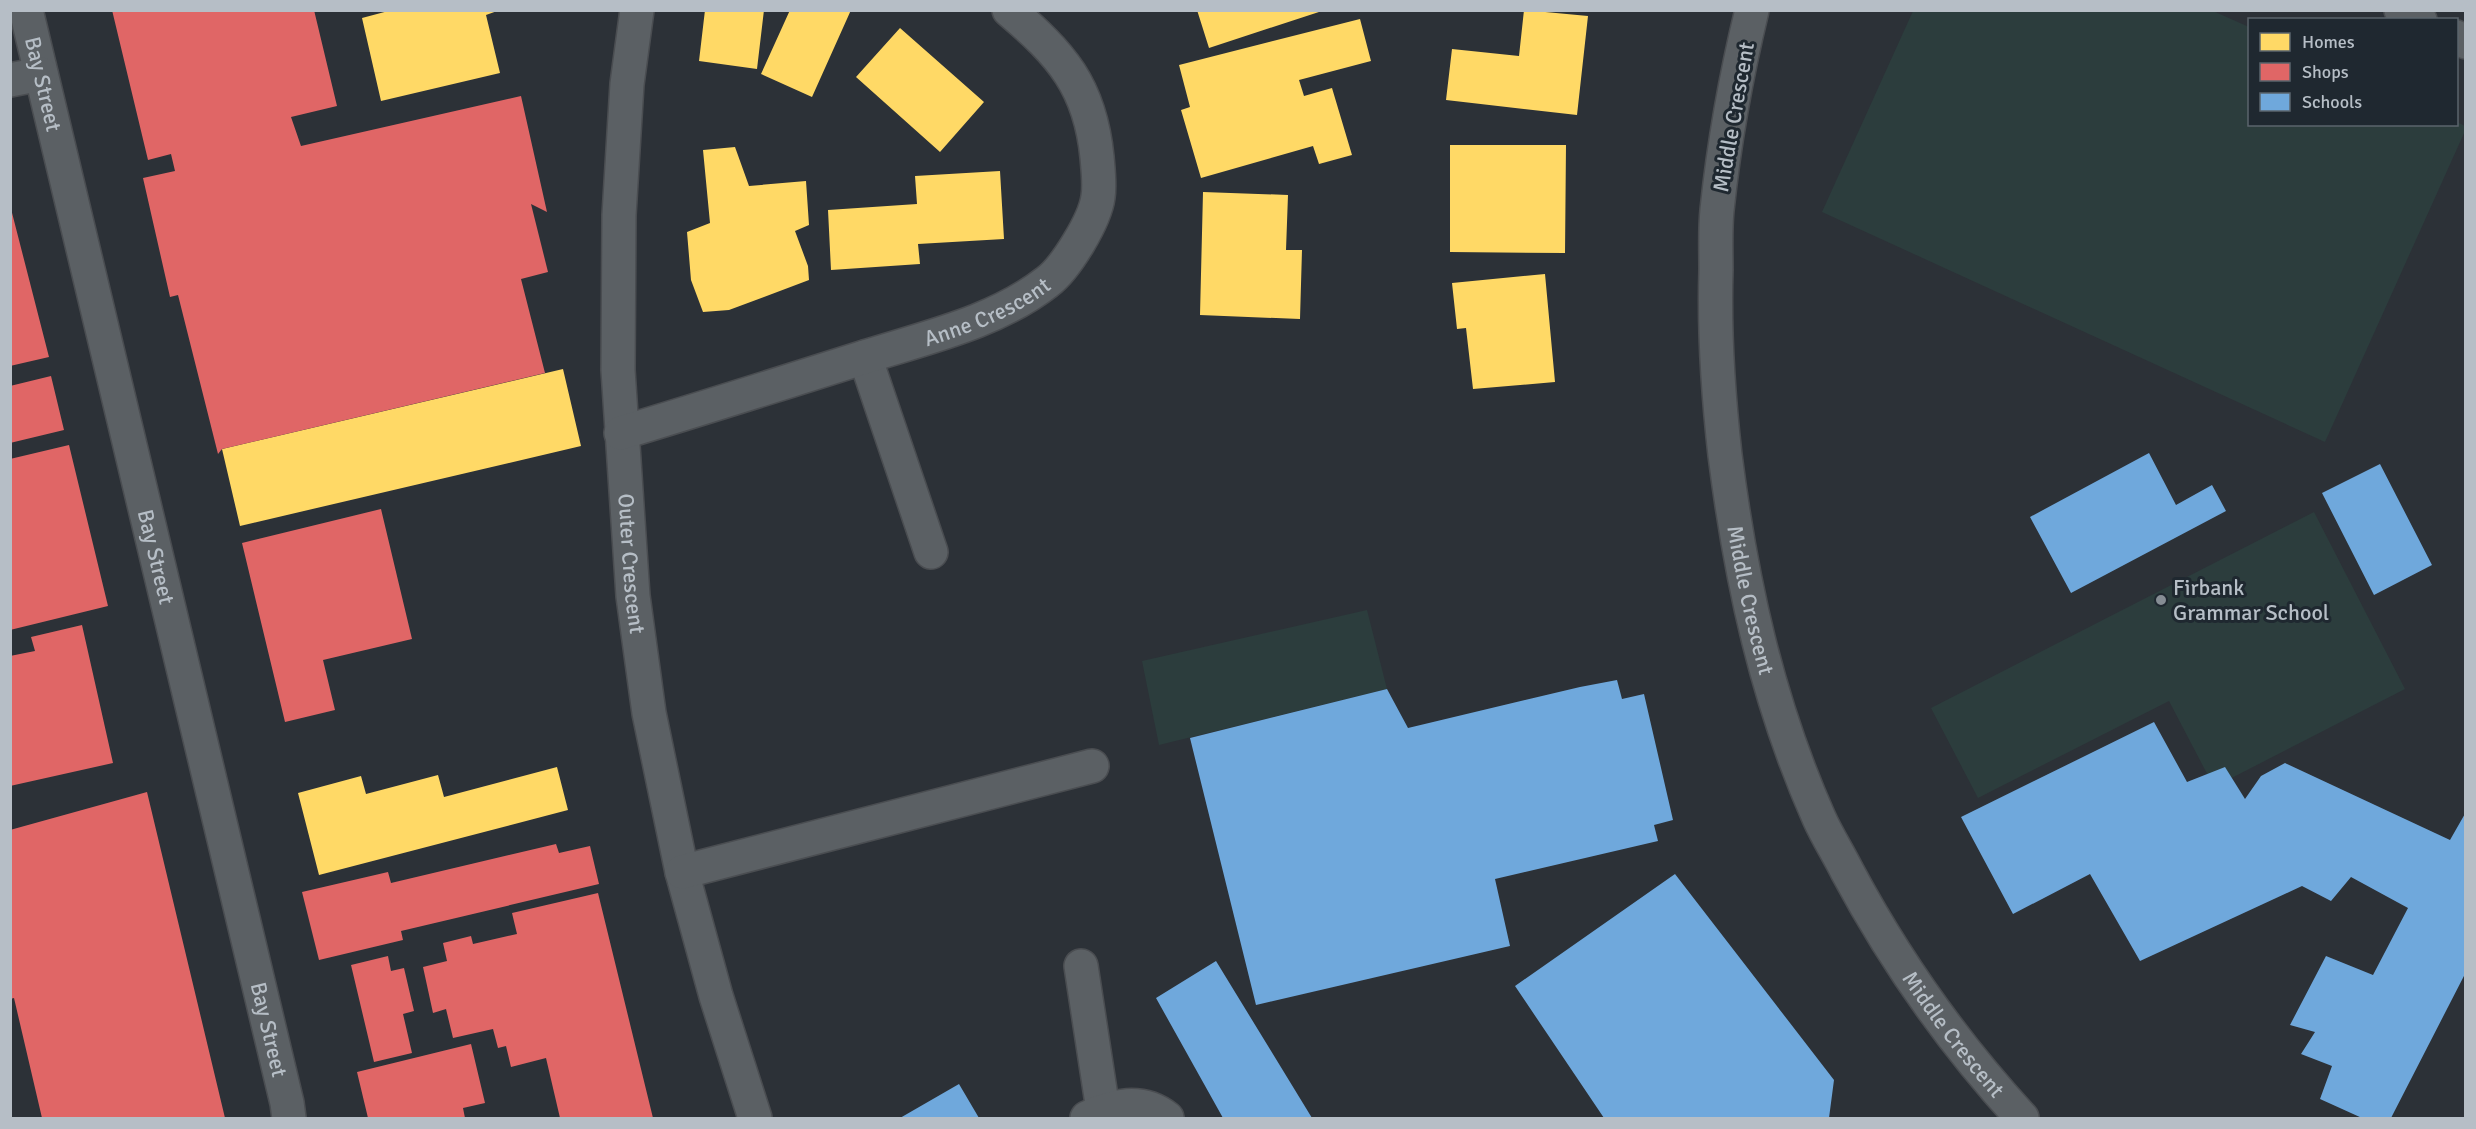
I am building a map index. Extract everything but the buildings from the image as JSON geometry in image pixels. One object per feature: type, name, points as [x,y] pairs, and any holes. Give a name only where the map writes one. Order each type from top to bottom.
[{"type":"street","name":"Bay Street","points":[[26,10],[26,77],[290,1113]]},
{"type":"street","name":"Outer Crescent","points":[[637,10],[627,84],[619,215],[618,370],[633,596],[649,713],[682,872],[716,996],[756,1113]]},
{"type":"street","name":"Anne Crescent","points":[[621,433],[963,326],[1016,302],[1049,281],[1073,252],[1098,198],[1095,134],[1085,100],[1064,63],[1043,38],[1009,10]]},
{"type":"street","name":"Middle Crescent","points":[[1752,10],[1730,109],[1717,213],[1714,324],[1719,406],[1734,521],[1757,640],[1784,730],[1820,819],[1870,914],[1922,997],[1987,1081],[2022,1119]]},
{"type":"street","points":[[2401,10],[2416,18]]},
{"type":"street","points":[[865,357],[931,552]]},
{"type":"street","points":[[682,872],[1092,766]]},
{"type":"street","points":[[1081,966],[1095,1114],[1123,1105],[1142,1107],[1160,1113],[1167,1119]]},
{"type":"shaded area","points":[[1913,11],[2213,11],[2248,27],[2248,126],[2458,126],[2458,122],[2465,126],[2465,131],[2325,442],[1822,212]]},
{"type":"shaded area","points":[[2314,512],[2405,689],[2214,787],[2169,701],[1978,798],[1931,708]]},
{"type":"shaded area","points":[[1367,610],[1387,689],[1159,745],[1142,661]]},
{"type":"place","name":"Firbank Grammar School","points":[[2161,600]]}]
